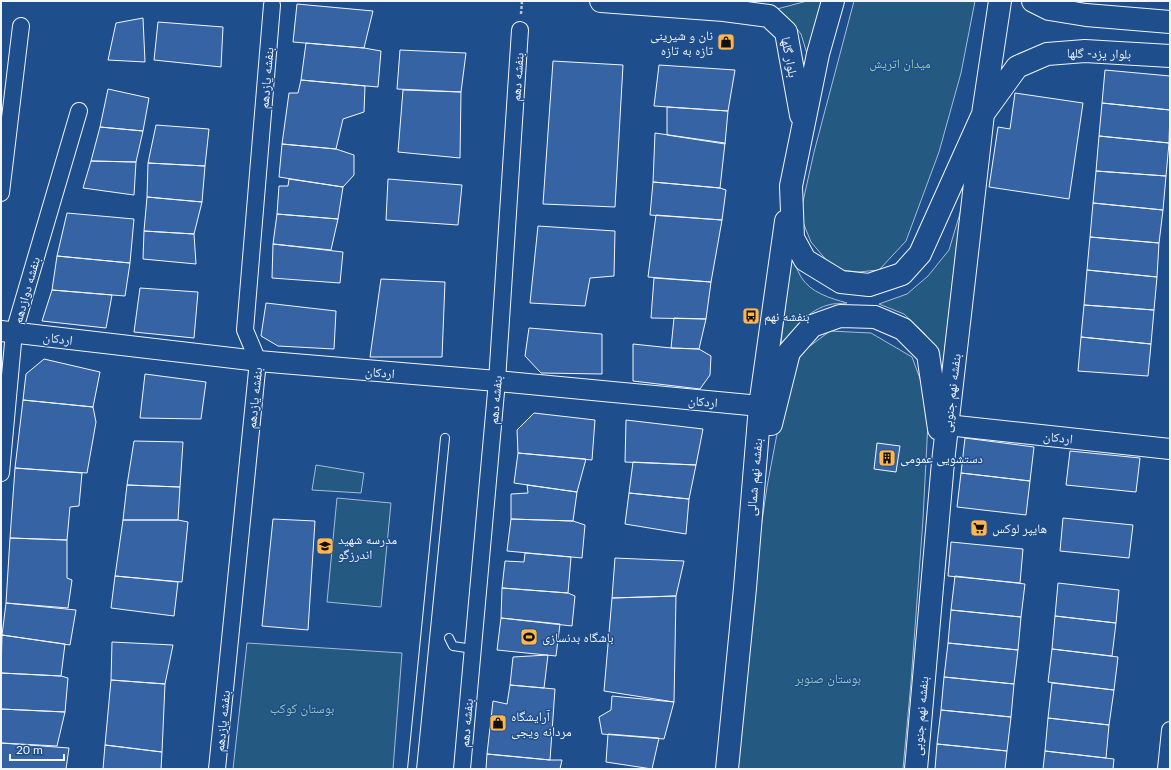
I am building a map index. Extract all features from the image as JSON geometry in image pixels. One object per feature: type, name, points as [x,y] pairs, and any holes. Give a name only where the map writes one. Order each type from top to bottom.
[{"type":"main road","name":"بلوار گلها","points":[[601,1],[724,10],[769,16],[786,32],[803,126]]},
{"type":"main road","points":[[833,1],[818,54],[791,186],[793,238],[805,260],[841,282],[869,285],[902,274],[920,254],[983,114],[1000,1]]},
{"type":"main road","points":[[1033,1],[1049,9],[1086,15],[1170,22]]},
{"type":"main road","name":"بلوار یزد- گلها","points":[[983,114],[1018,67],[1047,54],[1085,50],[1170,56]]},
{"type":"main road","name":"بنفشه نهم جنوبی","points":[[916,769],[943,462],[983,114]]},
{"type":"main road","name":"بنفشه نهم شمالی","points":[[727,769],[745,588],[760,406],[791,186]]},
{"type":"main road","points":[[745,588],[767,442],[777,396],[789,352],[812,326],[840,316],[875,317],[903,329],[928,354],[943,462]]},
{"type":"street","name":"بنفشه یازدهم","points":[[217,769],[258,361],[245,330],[272,5]]},
{"type":"street","points":[[1,193],[21,26]]},
{"type":"street","name":"بنفشه دهم","points":[[462,769],[497,381],[520,30]]},
{"type":"street","name":"بنفشه دوازدهم","points":[[1,473],[7,332],[79,111]]},
{"type":"street","name":"اردکان","points":[[7,332],[258,361],[497,381],[760,406]]},
{"type":"street","name":"اردکان","points":[[947,425],[1170,449]]},
{"type":"street","points":[[1166,769],[1170,730]]},
{"type":"lane","points":[[412,769],[445,438]]},
{"type":"lane","points":[[449,638],[453,646],[473,649]]},
{"type":"green space","points":[[807,1],[824,1],[808,57],[801,34],[789,19],[777,9]]},
{"type":"green space","name":"میدان اتریش","points":[[854,1],[975,1],[961,73],[939,152],[906,241],[879,270],[858,272],[834,269],[811,242],[800,215],[814,152]]},
{"type":"green space","points":[[961,210],[942,373],[935,350],[925,334],[904,314],[879,304],[907,294],[928,276],[949,250]]},
{"type":"green space","points":[[791,257],[805,283],[821,294],[847,303],[828,305],[812,312],[800,324],[780,352]]},
{"type":"green space","name":"بوستان صنوبر","points":[[830,331],[871,333],[912,357],[929,403],[923,519],[903,769],[736,769],[753,582],[767,487],[785,391],[802,352]]},
{"type":"green space","points":[[316,465],[364,473],[361,493],[312,490]]},
{"type":"green space","points":[[337,498],[391,503],[381,607],[327,602]]},
{"type":"green space","name":"بوستان کوکب","points":[[247,643],[402,653],[393,769],[233,769]]},
{"type":"building","points":[[297,4],[373,11],[364,48],[293,42]]},
{"type":"building","points":[[143,18],[145,62],[108,60],[116,23]]},
{"type":"building","points":[[158,22],[223,27],[221,67],[154,60]]},
{"type":"building","points":[[306,43],[381,51],[378,87],[301,80]]},
{"type":"building","points":[[400,50],[466,53],[461,92],[397,89]]},
{"type":"building","points":[[553,61],[623,65],[615,207],[543,204]]},
{"type":"building","points":[[659,65],[735,70],[728,111],[654,106]]},
{"type":"building","points":[[1105,70],[1170,76],[1170,110],[1102,103]]},
{"type":"building","points":[[301,80],[365,86],[364,112],[343,119],[336,149],[282,144],[289,93],[298,93]]},
{"type":"building","points":[[108,89],[149,98],[143,131],[100,127]]},
{"type":"building","points":[[403,90],[461,92],[460,158],[398,152]]},
{"type":"building","points":[[1015,93],[1083,103],[1069,199],[989,187],[998,127],[1010,129]]},
{"type":"building","points":[[1102,103],[1170,110],[1169,143],[1099,136]]},
{"type":"building","points":[[667,107],[728,111],[725,144],[667,135]]},
{"type":"building","points":[[156,125],[209,129],[205,166],[148,163]]},
{"type":"building","points":[[100,127],[143,131],[136,162],[91,161]]},
{"type":"building","points":[[655,133],[725,143],[720,188],[653,182]]},
{"type":"building","points":[[1099,136],[1169,143],[1166,176],[1096,171]]},
{"type":"building","points":[[282,144],[336,149],[354,155],[354,175],[343,187],[279,177]]},
{"type":"building","points":[[91,161],[136,162],[134,195],[83,188]]},
{"type":"building","points":[[148,163],[205,166],[202,202],[147,197]]},
{"type":"building","points":[[1096,171],[1166,176],[1163,210],[1093,203]]},
{"type":"building","points":[[289,179],[343,187],[338,219],[277,214],[279,186],[288,186]]},
{"type":"building","points":[[388,179],[462,185],[458,225],[386,220]]},
{"type":"building","points":[[653,182],[720,188],[726,190],[722,220],[650,215]]},
{"type":"building","points":[[147,197],[202,202],[194,234],[144,231]]},
{"type":"building","points":[[1093,203],[1163,210],[1159,243],[1090,237]]},
{"type":"building","points":[[67,213],[134,219],[130,263],[57,256]]},
{"type":"building","points":[[277,214],[338,219],[331,250],[273,244]]},
{"type":"building","points":[[656,215],[722,220],[711,282],[648,277]]},
{"type":"building","points":[[538,226],[615,231],[614,276],[590,278],[585,306],[530,303]]},
{"type":"building","points":[[144,231],[194,234],[196,264],[143,259]]},
{"type":"building","points":[[1090,237],[1159,243],[1157,277],[1087,270]]},
{"type":"building","points":[[273,244],[343,252],[340,283],[272,278]]},
{"type":"building","points":[[57,256],[130,263],[125,296],[52,290]]},
{"type":"building","points":[[1087,270],[1157,277],[1154,310],[1084,305]]},
{"type":"building","points":[[654,278],[711,282],[706,319],[651,318]]},
{"type":"building","points":[[381,279],[445,282],[442,357],[370,357]]},
{"type":"building","points":[[140,288],[198,292],[194,338],[134,332]]},
{"type":"building","points":[[52,290],[112,295],[106,328],[42,321]]},
{"type":"building","points":[[266,303],[336,311],[334,349],[278,346],[261,336]]},
{"type":"building","points":[[1084,305],[1154,310],[1151,344],[1081,337]]},
{"type":"building","points":[[674,318],[706,319],[699,349],[671,348]]},
{"type":"building","points":[[529,328],[602,334],[602,374],[541,373],[525,356]]},
{"type":"building","points":[[1081,337],[1151,344],[1148,376],[1078,371]]},
{"type":"building","points":[[633,344],[699,349],[711,356],[710,375],[700,389],[633,381]]},
{"type":"building","points":[[44,359],[100,372],[93,407],[23,400],[26,374]]},
{"type":"building","points":[[145,374],[206,382],[201,419],[140,418]]},
{"type":"building","points":[[23,400],[93,407],[96,422],[87,473],[15,468]]},
{"type":"building","points":[[534,413],[595,420],[592,460],[518,453],[517,430]]},
{"type":"building","points":[[626,420],[703,429],[696,465],[625,462]]},
{"type":"building","points":[[965,438],[1034,447],[1030,481],[961,473]]},
{"type":"building","points":[[134,441],[183,442],[180,487],[127,485]]},
{"type":"building","name":"دستشویی عمومی","points":[[877,443],[900,446],[896,472],[874,469]]},
{"type":"building","points":[[1070,451],[1140,458],[1136,492],[1066,485]]},
{"type":"building","points":[[518,453],[586,459],[577,492],[514,483]]},
{"type":"building","points":[[633,462],[696,465],[689,499],[629,493]]},
{"type":"building","points":[[15,468],[82,473],[79,506],[70,507],[67,540],[10,538]]},
{"type":"building","points":[[961,473],[1030,481],[1026,515],[957,507]]},
{"type":"building","points":[[127,485],[180,487],[178,520],[123,520]]},
{"type":"building","points":[[527,485],[577,492],[573,521],[511,519],[511,494],[528,493]]},
{"type":"building","points":[[629,493],[689,499],[686,534],[625,524]]},
{"type":"building","points":[[1063,518],[1133,525],[1129,558],[1060,551]]},
{"type":"building","points":[[273,519],[315,521],[308,630],[262,626]]},
{"type":"building","points":[[511,519],[573,521],[585,525],[582,558],[507,551]]},
{"type":"building","points":[[123,520],[178,520],[188,522],[182,582],[115,576]]},
{"type":"building","points":[[10,538],[67,540],[67,578],[72,580],[68,608],[6,603]]},
{"type":"building","points":[[951,542],[1023,549],[1020,583],[948,576]]},
{"type":"building","points":[[525,553],[571,557],[568,593],[502,588],[505,561],[524,562]]},
{"type":"building","points":[[615,558],[684,561],[676,596],[612,598]]},
{"type":"building","points":[[115,576],[178,582],[174,616],[111,608]]},
{"type":"building","points":[[955,576],[1025,584],[1021,617],[951,610]]},
{"type":"building","points":[[1058,583],[1119,590],[1116,623],[1055,616]]},
{"type":"building","points":[[502,588],[568,593],[575,596],[572,626],[501,618]]},
{"type":"building","points":[[676,596],[674,702],[604,691],[612,598]]},
{"type":"building","points":[[6,603],[76,610],[70,645],[2,635]]},
{"type":"building","points":[[951,610],[1021,617],[1018,650],[948,643]]},
{"type":"building","points":[[1055,616],[1116,623],[1112,656],[1052,649]]},
{"type":"building","name":"باشگاه بدنسازی","points":[[501,618],[560,624],[556,656],[497,650]]},
{"type":"building","points":[[2,635],[65,644],[61,676],[1,673]]},
{"type":"building","points":[[112,642],[173,645],[165,684],[111,680]]},
{"type":"building","points":[[948,643],[1018,650],[1014,684],[944,677]]},
{"type":"building","points":[[1052,649],[1118,657],[1114,690],[1048,682]]},
{"type":"building","points":[[548,655],[544,688],[510,685],[513,657]]},
{"type":"building","points":[[1,673],[61,676],[68,678],[65,712],[1,709]]},
{"type":"building","points":[[944,677],[1014,684],[1011,717],[941,710]]},
{"type":"building","points":[[111,680],[165,684],[162,752],[105,745]]},
{"type":"building","points":[[1052,683],[1114,690],[1109,725],[1048,718]]},
{"type":"building","points":[[510,685],[555,689],[550,760],[487,754],[493,701],[507,704]]},
{"type":"building","points":[[612,696],[674,702],[664,739],[602,734],[599,717],[611,710]]},
{"type":"building","points":[[1,709],[65,712],[57,746],[1,743]]},
{"type":"building","points":[[941,710],[1011,717],[1007,751],[937,744]]},
{"type":"building","points":[[1048,718],[1109,725],[1106,758],[1045,751]]},
{"type":"building","points":[[608,734],[659,738],[652,769],[606,762]]},
{"type":"building","points":[[1,743],[69,748],[66,769],[1,769]]},
{"type":"building","points":[[937,744],[1007,751],[1005,769],[935,769]]},
{"type":"building","points":[[105,745],[162,752],[161,769],[103,769]]},
{"type":"building","points":[[1045,751],[1114,759],[1113,769],[1043,769]]},
{"type":"building","points":[[487,754],[562,760],[560,769],[486,769]]},
{"type":"place","name":"نان و شیرینی تازه به تازه","points":[[726,42]]},
{"type":"place","name":"بنفشه نهم","points":[[751,316]]},
{"type":"place","name":"دستشویی عمومی","points":[[887,458]]},
{"type":"place","name":"هایپر لوکس","points":[[979,528]]},
{"type":"place","name":"مدرسه شهید اندرزگو","points":[[325,546]]},
{"type":"place","name":"باشگاه بدنسازی","points":[[529,637]]},
{"type":"place","name":"آرایشگاه مردانه ویجی","points":[[498,723]]}]
